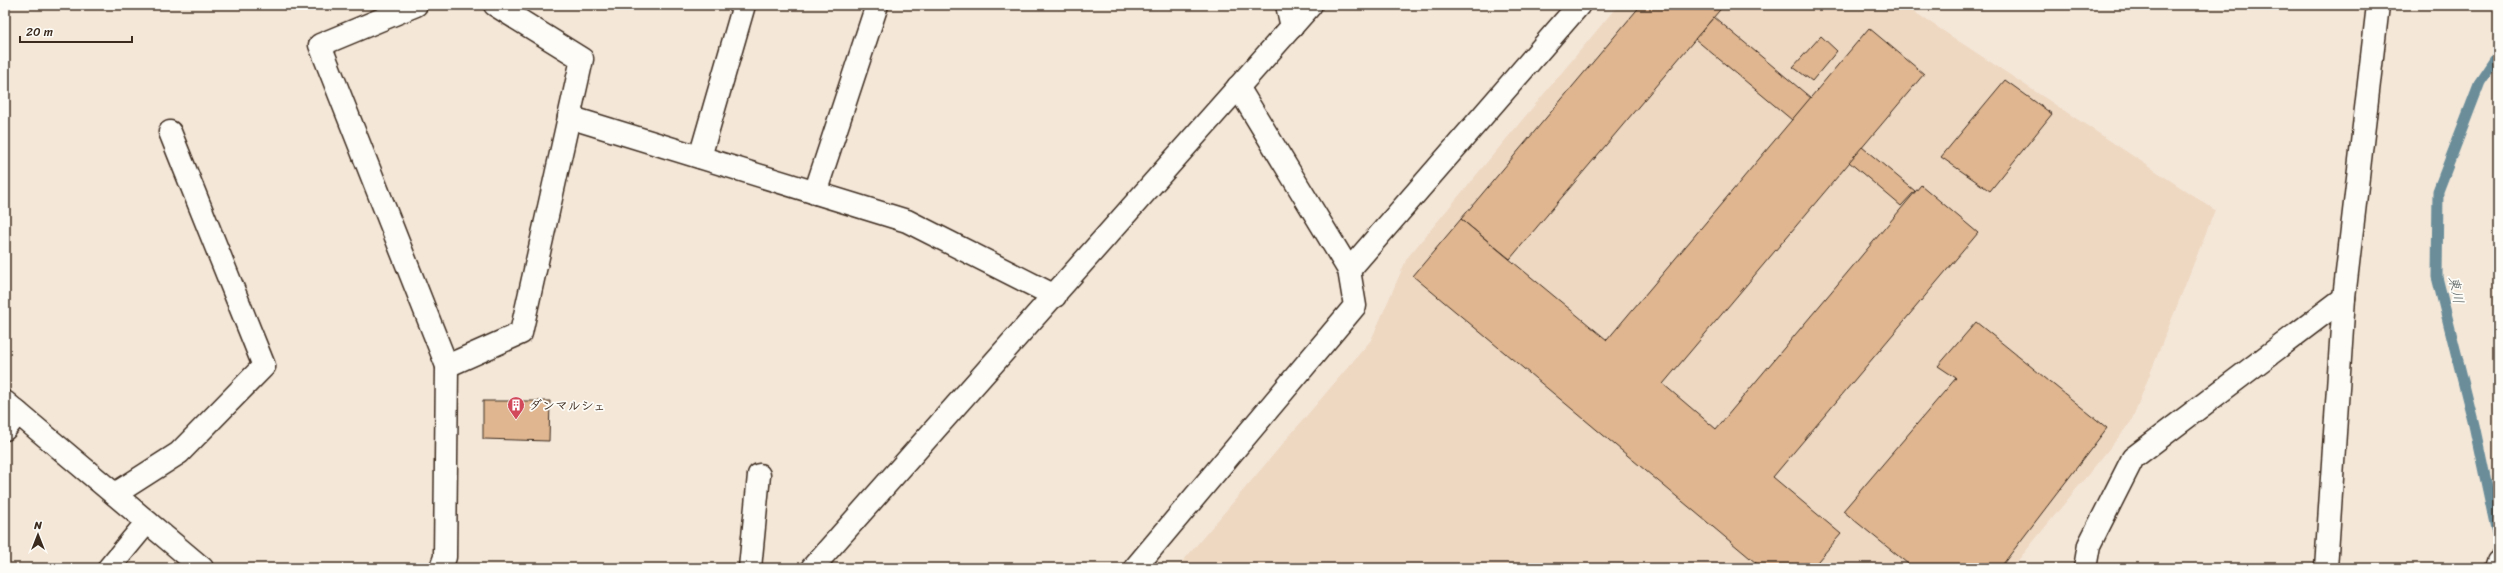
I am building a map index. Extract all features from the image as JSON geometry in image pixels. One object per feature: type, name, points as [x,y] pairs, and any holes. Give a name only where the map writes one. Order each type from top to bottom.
[{"type":"street","points":[[416,5],[320,45],[447,366],[445,557],[441,568]]},
{"type":"street","points":[[447,366],[521,333],[582,59],[495,5]]},
{"type":"street","points":[[700,157],[744,5]]},
{"type":"street","points":[[815,193],[877,5]]},
{"type":"street","points":[[1287,5],[1292,27]]},
{"type":"street","points":[[812,568],[1311,5]]},
{"type":"street","points":[[1349,270],[1579,5]]},
{"type":"street","points":[[2326,568],[2344,298],[2378,5]]},
{"type":"street","points":[[1135,568],[1355,306],[1349,270],[1238,87]]},
{"type":"street","points":[[569,117],[907,220],[1054,296]]},
{"type":"street","points":[[115,494],[179,453],[264,366],[170,132]]},
{"type":"street","points":[[2085,568],[2089,545],[2133,458],[2344,298]]},
{"type":"street","points":[[9,415],[115,494],[202,568]]},
{"type":"street","points":[[750,568],[760,475]]},
{"type":"street","points":[[109,568],[147,522]]},
{"type":"street","points":[[2496,568],[2498,562]]},
{"type":"shaded area","points":[[1618,5],[1904,5],[2215,210],[2131,422],[2012,568],[1177,568],[1371,340],[1407,258]]},
{"type":"building","points":[[1641,5],[1724,5],[1510,259],[1461,219]]},
{"type":"building","points":[[1714,17],[1811,98],[1792,120],[1695,39]]},
{"type":"building","points":[[1869,28],[1924,74],[1663,384],[1716,429],[1921,185],[1978,233],[1773,477],[1841,534],[1812,568],[1762,568],[1413,276],[1461,219],[1607,340]]},
{"type":"building","points":[[1821,36],[1837,51],[1812,81],[1793,67]]},
{"type":"building","points":[[2005,80],[2052,114],[1990,191],[1941,157]]},
{"type":"building","points":[[1862,147],[1915,191],[1901,206],[1849,162]]},
{"type":"building","points":[[1976,322],[2107,428],[2000,568],[1913,568],[1843,511],[1956,378],[1938,366]]},
{"type":"building","name":"ダンマルシェ","points":[[483,401],[550,401],[549,441],[483,439]]},
{"type":"waterway","name":"東川","points":[[2498,55],[2480,82],[2438,191],[2437,277],[2474,425],[2498,538]]},
{"type":"place","name":"ダンマルシェ","points":[[516,420]]}]
